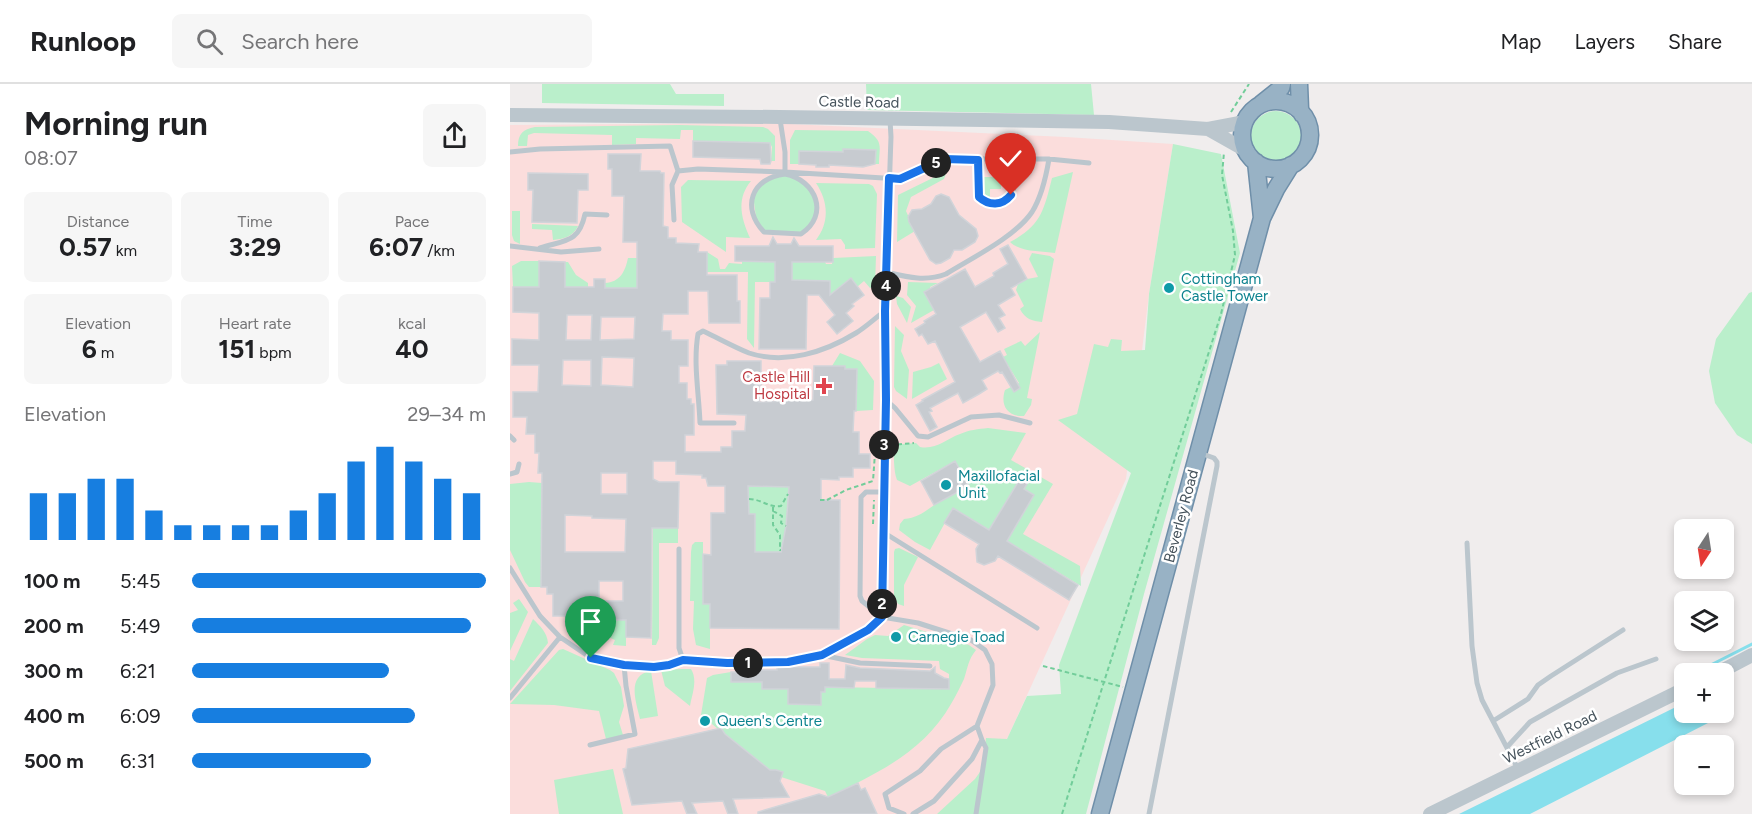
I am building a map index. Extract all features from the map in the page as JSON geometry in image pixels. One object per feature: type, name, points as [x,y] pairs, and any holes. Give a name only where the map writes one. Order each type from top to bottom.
[{"type":"highway","points":[[1258,107],[1267,103],[1286,103],[1295,107],[1302,114],[1308,122],[1310,132],[1306,152],[1300,160],[1282,168],[1264,167],[1251,157],[1243,142],[1245,122],[1251,113],[1258,107],[1281,88],[1282,84]]},
{"type":"highway","points":[[1299,84],[1302,114]]},
{"type":"highway","name":"Beverley Road","points":[[1251,157],[1262,218]]},
{"type":"highway","name":"Beverley Road","points":[[1100,814],[1262,218],[1291,165]]},
{"type":"street","name":"Castle Road","points":[[510,116],[1109,122],[1208,129],[1245,122]]},
{"type":"street","name":"Castle Road","points":[[1208,129],[1251,157]]},
{"type":"street","points":[[1734,664],[1752,655]]},
{"type":"street","name":"Westfield Road","points":[[1430,814],[1674,694]]},
{"type":"lane","points":[[780,117],[785,152],[785,173]]},
{"type":"lane","points":[[510,568],[540,616],[560,637],[591,658],[624,665],[654,667],[683,660],[727,663],[788,662],[822,655],[868,630],[882,617],[886,400],[885,311],[890,119]]},
{"type":"lane","points":[[510,153],[540,149],[670,146],[678,171],[672,185],[674,220]]},
{"type":"lane","points":[[678,171],[698,169],[900,179],[944,159],[1049,159],[1089,163]]},
{"type":"lane","points":[[886,272],[914,279],[936,278],[1016,231],[1037,202],[1046,178],[1049,159]]},
{"type":"lane","points":[[978,160],[979,197],[984,201],[993,204],[1006,201],[1011,195],[1014,184]]},
{"type":"lane","points":[[785,173],[806,182],[813,191],[816,201],[816,213],[812,223],[801,234],[764,232],[752,216],[753,195],[758,187],[765,180],[785,173]]},
{"type":"lane","points":[[539,249],[564,243],[573,238],[580,231],[585,214],[607,214]]},
{"type":"lane","points":[[510,246],[561,252],[599,249]]},
{"type":"lane","points":[[734,423],[700,423],[697,382],[698,334],[703,331],[749,353],[769,357],[788,357],[812,353],[840,341],[856,333],[885,311]]},
{"type":"lane","points":[[886,400],[918,436],[928,437],[971,417],[999,415],[1030,423]]},
{"type":"lane","points":[[1149,814],[1217,466],[1214,458],[1198,453]]},
{"type":"lane","points":[[510,474],[517,472],[519,464]]},
{"type":"lane","points":[[883,492],[866,492],[861,497],[860,596],[862,601],[882,617],[918,623],[971,640],[985,650],[992,664],[993,685],[977,726],[940,749],[920,771],[885,794],[889,808],[904,814]]},
{"type":"lane","points":[[883,532],[1037,628]]},
{"type":"lane","points":[[1467,543],[1472,646],[1477,683],[1482,700],[1519,770]]},
{"type":"lane","points":[[679,549],[680,648],[683,660]]},
{"type":"lane","points":[[1493,721],[1528,699],[1538,685],[1623,630]]},
{"type":"lane","points":[[510,698],[560,637]]},
{"type":"lane","points":[[822,655],[860,663],[930,666]]},
{"type":"lane","points":[[1507,747],[1530,722],[1617,673],[1656,659]]},
{"type":"lane","points":[[590,745],[635,735],[624,665]]},
{"type":"lane","points":[[976,814],[987,748],[977,726]]},
{"type":"lane","points":[[913,814],[934,801],[972,759],[982,740]]},
{"type":"path","points":[[1228,118],[1249,84]]},
{"type":"path","points":[[1062,814],[1221,314],[1235,255],[1233,231],[1222,175],[1226,143]]},
{"type":"path","points":[[824,500],[873,481],[876,439],[892,440],[892,445],[916,443],[918,436]]},
{"type":"path","points":[[869,492],[869,499],[874,499],[873,524]]},
{"type":"path","points":[[773,509],[781,506],[788,494]]},
{"type":"path","points":[[749,499],[754,499],[773,509],[782,516],[781,523],[786,525]]},
{"type":"path","points":[[773,509],[773,525],[780,535],[781,550]]},
{"type":"path","points":[[985,650],[998,637]]},
{"type":"path","points":[[1043,666],[1134,690]]},
{"type":"shaded area","name":"Castle Hill Hospital","points":[[769,123],[1173,144],[1149,294],[1126,479],[1007,739],[998,814],[510,814],[510,125]]},
{"type":"green space","points":[[542,84],[670,84],[676,94],[724,94],[724,106],[542,103]]},
{"type":"green space","points":[[866,84],[1091,84],[1094,115],[867,110]]},
{"type":"green space","points":[[1271,111],[1281,111],[1294,118],[1301,131],[1301,141],[1294,154],[1281,161],[1271,161],[1262,157],[1255,150],[1251,141],[1251,131],[1255,122],[1262,115]]},
{"type":"green space","points":[[679,125],[763,127],[775,136],[775,161],[771,161],[770,143],[693,142],[693,130],[681,130],[680,139],[636,138],[636,144],[612,145],[612,135],[534,133],[528,135],[527,146],[518,146],[522,133],[535,127]]},
{"type":"green space","points":[[795,130],[868,131],[879,142],[879,164],[875,164],[875,150],[843,149],[843,164],[832,151],[799,151],[799,164],[790,164],[790,140]]},
{"type":"green space","points":[[1173,144],[1221,154],[1240,253],[1144,594],[1086,814],[937,814],[975,779],[982,769],[986,738],[1007,739],[1027,696],[1061,694],[1059,665],[1131,473],[1058,420],[1077,414],[1094,344],[1108,347],[1111,339],[1122,340],[1121,351],[1145,350],[1149,294]]},
{"type":"green space","points":[[947,171],[944,179],[911,197],[906,211],[915,231],[897,242],[898,195]]},
{"type":"green space","points":[[1073,172],[1055,253],[1025,249],[1010,242],[1029,230],[1040,216],[1052,178]]},
{"type":"green space","points":[[775,175],[796,176],[813,191],[816,213],[805,232],[764,232],[757,225],[753,195],[758,187]]},
{"type":"green space","points":[[983,177],[1009,177],[1009,181],[1001,181],[1001,189],[990,189],[990,198],[984,195]]},
{"type":"green space","points":[[688,180],[751,181],[743,195],[741,209],[750,238],[726,237],[726,252],[682,222],[681,187]]},
{"type":"green space","points":[[816,183],[873,186],[877,194],[875,248],[845,249],[841,239],[816,240],[824,226],[826,212],[823,197]]},
{"type":"green space","points":[[512,211],[520,211],[520,244],[514,241],[512,235]]},
{"type":"green space","points":[[532,224],[578,226],[571,235],[553,240],[552,230],[532,229]]},
{"type":"green space","points":[[707,252],[718,259],[720,269],[725,269],[729,263],[742,264],[742,261],[782,262],[778,282],[755,282],[754,348],[747,339],[748,272],[707,272]]},
{"type":"green space","points":[[1032,253],[1050,256],[1054,259],[1042,322],[1024,315],[1020,309],[1024,306],[1016,290],[1018,284],[1038,277],[1029,259]]},
{"type":"green space","points":[[876,256],[875,286],[870,288],[864,281],[857,287],[851,279],[829,295],[829,281],[805,280],[788,285],[785,262],[832,264],[833,258]]},
{"type":"green space","points":[[628,258],[637,258],[637,288],[605,288],[605,283],[614,281],[621,275]]},
{"type":"green space","points":[[521,261],[539,261],[539,287],[513,287],[512,266]]},
{"type":"green space","points":[[565,262],[568,262],[576,275],[588,283],[588,287],[565,287]]},
{"type":"green space","points":[[908,282],[938,283],[930,287],[934,310],[911,323],[916,306],[907,295]]},
{"type":"green space","points":[[1752,292],[1752,444],[1737,435],[1715,403],[1709,371],[1716,339]]},
{"type":"green space","points":[[896,296],[903,298],[911,307],[907,323],[897,304]]},
{"type":"green space","points":[[895,326],[904,335],[901,351],[909,370],[907,399],[894,387]]},
{"type":"green space","points":[[1040,332],[1027,398],[1032,399],[1031,405],[1024,416],[1018,416],[1006,409],[1003,401],[1005,390],[1019,383],[1003,357],[1007,355],[1004,349],[1021,341],[1025,346]]},
{"type":"green space","points":[[840,353],[860,361],[874,381],[873,410],[856,411],[856,369],[832,366]]},
{"type":"green space","points":[[939,363],[947,379],[912,399],[913,372]]},
{"type":"green space","points":[[988,428],[1026,433],[1011,460],[1053,484],[1023,534],[1080,566],[1081,586],[1007,541],[1034,495],[1024,489],[1027,484],[1020,479],[989,530],[953,508],[930,550],[899,530],[904,519],[917,516],[963,489],[967,495],[972,492],[955,461],[910,486],[897,480],[892,445],[916,443],[926,448],[941,444],[963,433]]},
{"type":"green space","points":[[542,483],[541,587],[529,587],[510,550],[510,484]]},
{"type":"green space","points":[[746,486],[789,487],[781,552],[764,552],[755,555],[755,515],[749,514]]},
{"type":"green space","points":[[653,528],[678,528],[678,543],[659,543],[659,638],[656,645],[652,645]]},
{"type":"green space","points":[[695,542],[703,542],[703,603],[710,604],[710,649],[696,645],[693,629],[694,601],[690,601],[691,552]]},
{"type":"green space","points":[[899,548],[918,557],[904,585],[904,606],[898,604],[894,597],[894,552]]},
{"type":"green space","points":[[519,599],[528,612],[510,651],[510,613],[518,610],[513,603]]},
{"type":"green space","points":[[612,618],[613,620],[626,618],[626,646],[613,645],[615,640],[606,636]]},
{"type":"green space","points":[[533,619],[545,632],[548,643],[510,691],[510,659],[514,661]]},
{"type":"green space","points":[[904,625],[969,645],[976,650],[964,679],[953,701],[927,736],[881,770],[828,797],[825,791],[781,777],[783,772],[770,770],[725,734],[721,728],[718,729],[701,715],[707,678],[731,672],[731,682],[762,682],[762,689],[788,689],[788,704],[821,705],[821,692],[825,692],[825,687],[949,689],[949,674],[940,669],[939,661],[862,658],[845,655],[867,639],[875,635],[888,636]]},
{"type":"green space","points":[[563,649],[614,673],[621,687],[624,706],[619,722],[623,735],[606,739],[599,711],[554,705],[510,704],[559,650]]},
{"type":"green space","points":[[691,669],[694,687],[690,706],[665,686],[661,670]]},
{"type":"green space","points":[[651,671],[658,716],[640,719],[635,697],[635,683],[643,674]]},
{"type":"green space","points":[[613,769],[623,814],[559,814],[554,780]]},
{"type":"water","points":[[1674,708],[1674,723],[1708,723],[1685,735],[1674,735],[1674,740],[1530,814],[1459,814]]},
{"type":"building","points":[[693,141],[770,143],[771,161],[770,164],[761,164],[760,159],[693,157]]},
{"type":"building","points":[[843,149],[876,150],[875,164],[863,167],[829,165],[829,167],[816,167],[816,165],[799,164],[799,151],[843,152]]},
{"type":"building","points":[[608,154],[641,154],[640,171],[664,173],[663,226],[668,227],[668,238],[676,238],[676,243],[699,244],[698,252],[707,252],[707,275],[737,275],[740,323],[709,323],[708,291],[688,291],[688,314],[663,314],[662,331],[671,331],[671,340],[688,340],[688,366],[679,366],[679,383],[687,383],[687,399],[691,399],[691,404],[694,404],[694,435],[685,435],[685,452],[721,452],[721,447],[732,447],[732,431],[745,431],[746,415],[717,414],[716,365],[727,365],[727,361],[761,361],[759,402],[813,400],[814,366],[845,366],[845,369],[857,369],[853,432],[859,432],[859,454],[870,454],[870,468],[853,468],[853,477],[839,477],[839,480],[821,479],[821,500],[840,500],[839,629],[710,628],[710,604],[703,604],[703,554],[711,555],[711,513],[725,513],[725,486],[708,486],[706,478],[702,478],[702,475],[676,474],[676,461],[653,461],[653,479],[659,482],[679,482],[678,528],[652,528],[651,638],[626,637],[626,620],[612,620],[605,637],[592,637],[592,625],[566,625],[566,616],[553,616],[553,594],[547,594],[547,587],[541,587],[542,473],[538,473],[539,453],[535,453],[535,434],[526,434],[527,417],[513,417],[513,392],[538,392],[539,365],[512,365],[512,339],[539,340],[539,313],[513,312],[513,287],[539,287],[539,261],[565,262],[565,287],[594,287],[594,279],[605,279],[605,288],[637,288],[637,242],[623,242],[624,196],[612,196],[612,169],[608,169]],"holes":[[[567,315],[592,315],[591,340],[566,340]],[[601,317],[635,317],[634,339],[600,340]],[[602,357],[634,358],[633,387],[601,385]],[[563,360],[591,360],[591,386],[562,385]],[[601,473],[627,473],[627,494],[601,494]],[[748,486],[789,487],[781,552],[755,552],[755,514],[749,514]],[[565,515],[626,519],[625,552],[565,552]],[[599,581],[623,581],[623,601],[599,601]]]},
{"type":"building","points":[[528,173],[588,174],[588,190],[578,190],[577,223],[532,222],[533,190],[528,190]]},
{"type":"building","points":[[941,194],[949,197],[959,215],[976,229],[978,236],[975,242],[962,250],[954,250],[950,258],[936,264],[930,260],[908,217],[912,210],[922,209]]},
{"type":"building","points":[[773,237],[777,244],[791,244],[794,238],[799,246],[833,246],[833,262],[792,262],[792,280],[830,281],[830,295],[851,278],[864,295],[852,304],[854,306],[846,313],[853,321],[837,334],[827,322],[835,315],[819,295],[807,295],[806,349],[759,349],[760,298],[770,298],[770,282],[775,282],[775,262],[735,261],[735,246],[769,246]]},
{"type":"building","points":[[1008,245],[1027,279],[1011,288],[1015,295],[998,305],[1005,315],[999,318],[1005,328],[998,332],[986,312],[960,327],[980,362],[1000,351],[1020,388],[1014,392],[1002,372],[998,371],[982,380],[987,389],[963,403],[958,393],[930,408],[932,411],[929,412],[937,427],[930,431],[916,405],[955,382],[935,341],[928,344],[922,334],[919,336],[915,329],[936,314],[924,292],[965,269],[975,287],[994,276],[993,273],[1008,264],[1000,249]]},
{"type":"building","name":"Cottingham Castle Tower","points":[[1171,281],[1175,287],[1171,293],[1167,293],[1163,285]]},
{"type":"building","name":"Maxillofacial Unit","points":[[955,461],[969,486],[934,505],[921,481]]},
{"type":"building","points":[[1020,479],[1027,484],[1024,489],[1034,495],[1007,541],[1078,585],[1069,600],[998,556],[995,561],[984,565],[977,562],[976,549],[979,544],[944,523],[953,508],[989,530]]},
{"type":"building","points":[[820,663],[829,663],[829,679],[845,679],[846,665],[860,668],[930,671],[935,667],[935,673],[949,679],[949,689],[876,688],[876,681],[855,681],[854,688],[825,687],[825,692],[821,692],[821,705],[788,704],[788,689],[762,689],[762,682],[731,682],[731,672],[777,670],[777,667],[820,667]]},
{"type":"building","name":"Queen's Centre","points":[[721,728],[725,734],[770,770],[783,772],[780,781],[789,797],[733,799],[738,814],[728,814],[723,801],[692,803],[697,814],[687,814],[682,801],[632,805],[623,769],[626,768],[628,749]]},
{"type":"building","points":[[858,783],[861,790],[865,788],[877,814],[758,814],[758,812],[819,794],[828,797]]},
{"type":"waterway","points":[[1715,663],[1752,644]]},
{"type":"place","name":"Cottingham Castle Tower","points":[[1169,288]]},
{"type":"place","name":"Castle Hill Hospital","points":[[824,386]]},
{"type":"place","name":"Maxillofacial Unit","points":[[946,485]]},
{"type":"place","name":"Carnegie Toad","points":[[896,637]]},
{"type":"place","name":"Queen's Centre","points":[[705,721]]},
{"type":"route","points":[[591,658],[624,665],[654,667],[683,660],[727,663],[788,662],[822,655],[868,630],[882,617],[886,400],[885,311],[889,178],[900,179],[944,159],[978,160],[979,197],[984,201],[1000,204],[1011,195]]}]
